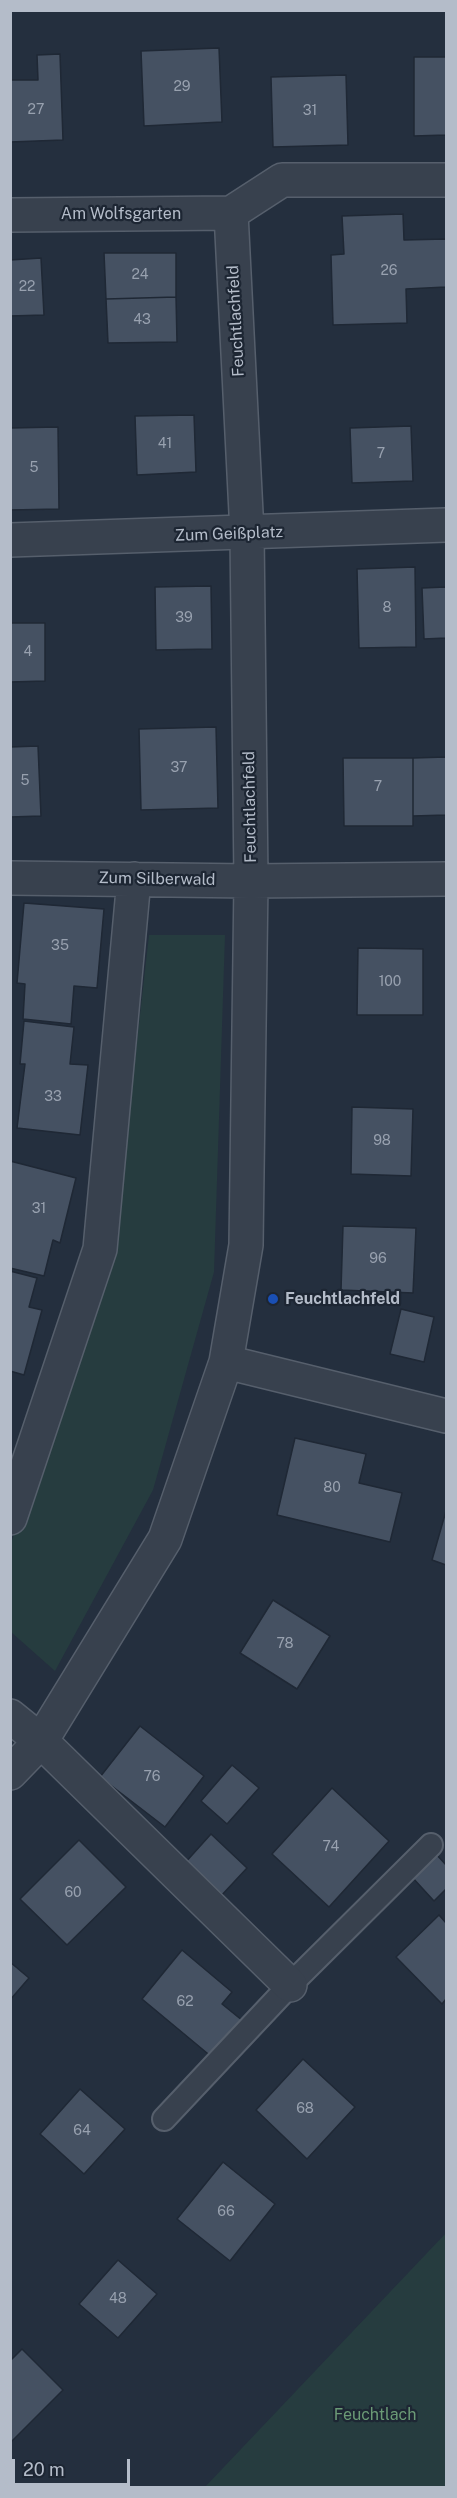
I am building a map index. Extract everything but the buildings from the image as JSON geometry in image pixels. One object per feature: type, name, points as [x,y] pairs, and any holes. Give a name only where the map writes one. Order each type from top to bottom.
[{"type":"street","points":[[231,213],[282,180],[447,180]]},
{"type":"street","name":"Am Wolfsgarten","points":[[10,214],[231,213]]},
{"type":"street","name":"Feuchtlachfeld","points":[[10,1773],[41,1741],[165,1539],[226,1362],[246,1245],[251,881],[247,533],[231,213]]},
{"type":"street","name":"Zum Geißplatz","points":[[10,540],[447,525]]},
{"type":"street","name":"Zum Silberwald","points":[[10,878],[251,881],[447,879]]},
{"type":"street","points":[[10,1518],[100,1249],[134,879]]},
{"type":"street","points":[[226,1362],[447,1416]]},
{"type":"street","points":[[10,1716],[41,1741],[290,1985]]},
{"type":"lane","points":[[164,2119],[290,1985],[431,1845]]},
{"type":"green space","points":[[149,935],[225,935],[214,1272],[153,1490],[55,1671],[11,1632],[11,1543],[113,1254]]},
{"type":"green space","name":"Feuchtlach","points":[[446,2233],[446,2487],[205,2487]]},
{"type":"place","name":"Feuchtlachfeld","points":[[273,1299]]}]
